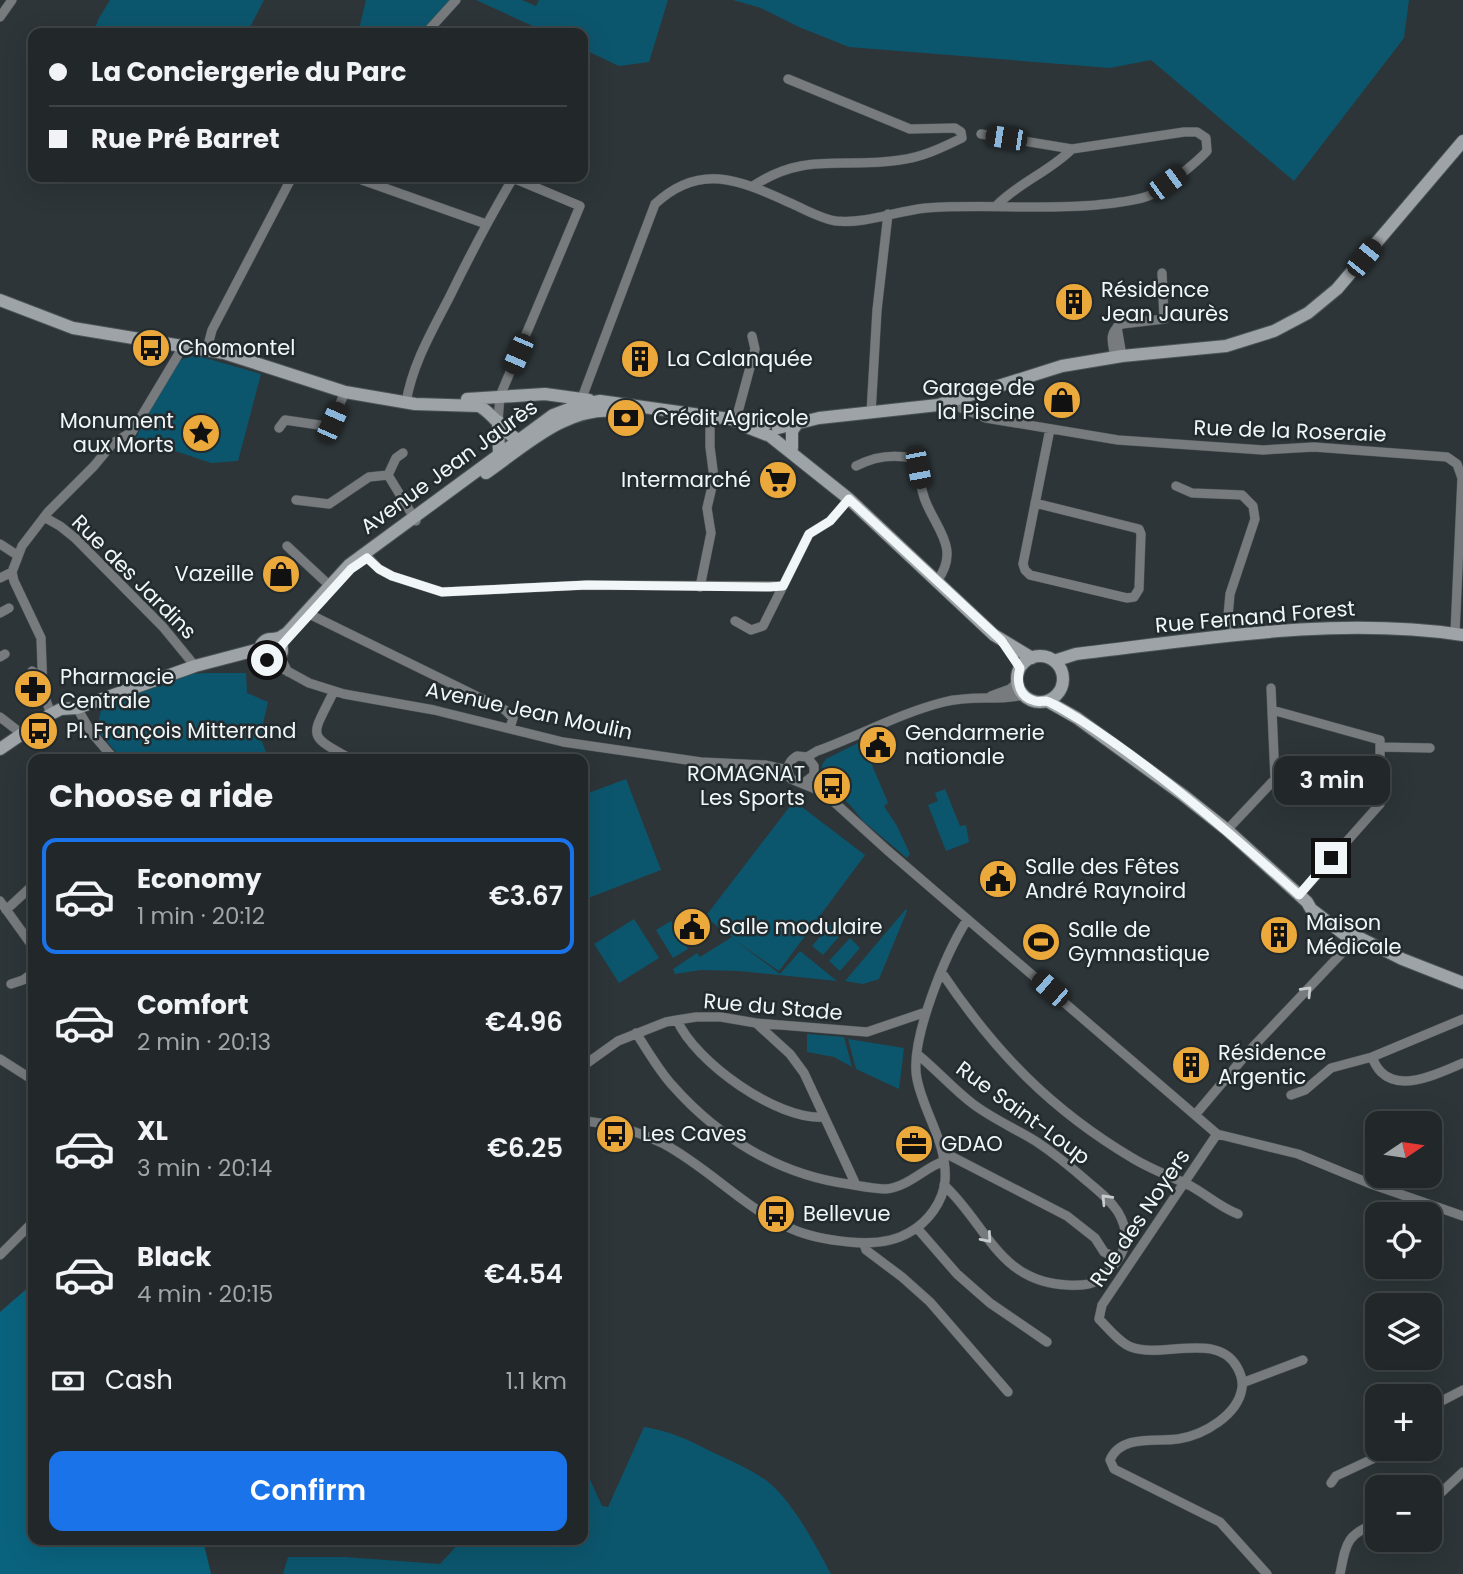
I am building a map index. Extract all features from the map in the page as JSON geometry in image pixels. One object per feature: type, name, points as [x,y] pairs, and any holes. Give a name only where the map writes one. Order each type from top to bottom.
[{"type":"main road","name":"Avenue Jean Jaurès","points":[[582,405],[606,410],[735,422],[773,429],[819,418],[938,405],[1062,366],[1226,346],[1274,331],[1323,302],[1350,275],[1463,141]]},
{"type":"main road","points":[[0,300],[73,328],[207,349],[345,392],[406,403],[480,406],[523,442],[555,419],[545,394]]},
{"type":"main road","points":[[446,403],[545,394],[582,405]]},
{"type":"main road","name":"Avenue Jean Jaurès","points":[[555,419],[582,405],[600,401],[710,419]]},
{"type":"main road","name":"Avenue Jean Jaurès","points":[[773,429],[797,417],[819,418]]},
{"type":"main road","points":[[498,421],[499,454]]},
{"type":"main road","points":[[792,448],[792,431],[798,422]]},
{"type":"main road","points":[[773,429],[804,462]]},
{"type":"main road","points":[[773,429],[786,451],[804,462],[849,499],[1001,640],[1020,668]]},
{"type":"main road","name":"Avenue Jean Jaurès","points":[[415,519],[499,454],[523,442]]},
{"type":"main road","name":"Avenue Jean Jaurès","points":[[308,614],[349,565],[523,442]]},
{"type":"main road","name":"Avenue Jean Jaurès","points":[[198,665],[260,649],[264,642],[276,651],[366,555]]},
{"type":"main road","name":"Rue Fernand Forest","points":[[1054,661],[1076,654],[1232,634],[1341,626],[1459,634]]},
{"type":"main road","points":[[1001,640],[1032,658],[1047,657],[1059,666],[1061,686],[1077,718]]},
{"type":"main road","points":[[1048,701],[1080,659],[1091,652]]},
{"type":"main road","points":[[1032,658],[1020,668],[1018,682],[1024,695],[1035,701],[1048,701],[1077,718],[1227,830],[1303,898],[1311,909],[1345,935],[1353,935],[1402,960],[1463,983]]},
{"type":"main road","points":[[0,749],[61,709],[77,708],[198,665]]},
{"type":"street","points":[[0,17],[12,0]]},
{"type":"street","points":[[431,28],[456,0]]},
{"type":"street","points":[[753,186],[773,173],[801,165],[897,161],[925,156],[961,138],[961,132],[955,128],[910,129],[788,79]]},
{"type":"street","points":[[582,405],[655,204],[677,187],[716,177],[753,186],[815,214],[835,220],[853,221],[926,208],[1080,206],[1150,196],[1199,160],[1207,151],[1206,138],[1197,132],[1072,149],[981,134]]},
{"type":"street","points":[[996,206],[1008,193],[1060,162],[1072,149]]},
{"type":"street","points":[[207,349],[212,330],[289,182]]},
{"type":"street","points":[[368,182],[486,224]]},
{"type":"street","points":[[406,403],[409,384],[426,342],[486,224],[511,182]]},
{"type":"street","points":[[498,421],[500,396],[580,206],[523,182]]},
{"type":"street","points":[[871,412],[877,310],[888,214]]},
{"type":"street","points":[[1119,357],[1116,327],[1164,318],[1162,273]]},
{"type":"street","points":[[735,422],[755,349],[752,336]]},
{"type":"street","points":[[51,714],[43,692],[41,638],[12,572],[17,555],[44,517],[113,443],[132,432],[184,345]]},
{"type":"street","points":[[279,428],[285,420],[326,426],[332,422],[345,392]]},
{"type":"street","name":"Rue de la Roseraie","points":[[958,400],[961,408],[986,418],[1129,441],[1263,450],[1314,447],[1447,457],[1457,464],[1462,478],[1459,634]]},
{"type":"street","points":[[700,587],[712,533],[708,514],[714,478],[710,419]]},
{"type":"street","points":[[1035,503],[1139,529],[1139,589],[1134,597],[1127,598],[1030,575],[1025,570],[1023,564],[1035,503],[1050,429]]},
{"type":"street","points":[[387,475],[396,458],[402,453]]},
{"type":"street","points":[[856,466],[871,458],[912,458],[918,468],[926,504],[946,540],[944,570],[937,580]]},
{"type":"street","points":[[387,475],[415,519]]},
{"type":"street","points":[[296,500],[330,504],[369,477],[387,475]]},
{"type":"street","points":[[1176,486],[1192,493],[1242,495],[1253,506],[1255,519],[1230,594],[1228,616],[1232,634]]},
{"type":"street","points":[[735,621],[751,630],[763,626],[809,534],[830,521],[849,499]]},
{"type":"street","name":"Rue des Jardins","points":[[44,517],[75,538],[198,665]]},
{"type":"street","points":[[0,544],[17,555]]},
{"type":"street","points":[[288,546],[330,585]]},
{"type":"street","points":[[366,555],[379,569],[392,576],[442,592],[587,585],[783,586]]},
{"type":"street","points":[[0,578],[12,572]]},
{"type":"street","points":[[308,614],[505,710],[513,718],[510,727]]},
{"type":"street","name":"Avenue Jean Moulin","points":[[276,651],[289,673],[334,691],[510,727],[563,742],[701,762],[765,765],[788,770]]},
{"type":"street","points":[[32,671],[42,678]]},
{"type":"street","points":[[1018,682],[1010,689],[991,696],[954,700],[932,706],[807,757],[793,758],[788,770],[791,779],[823,792],[1217,1134],[1298,1154],[1386,1190],[1463,1216]]},
{"type":"street","points":[[1227,830],[1275,779],[1271,688]]},
{"type":"street","points":[[334,691],[316,729],[317,739],[341,754]]},
{"type":"street","points":[[991,696],[1002,699],[1024,695]]},
{"type":"street","points":[[77,708],[91,733],[110,754]]},
{"type":"street","points":[[1272,710],[1380,740],[1380,804],[1303,898]]},
{"type":"street","points":[[0,717],[22,734]]},
{"type":"street","points":[[804,783],[831,746]]},
{"type":"street","points":[[1380,747],[1430,748]]},
{"type":"street","points":[[807,757],[823,792]]},
{"type":"street","name":"Avenue Jean Moulin","points":[[765,765],[793,758]]},
{"type":"street","points":[[28,888],[3,906],[28,940]]},
{"type":"street","points":[[588,1122],[616,1127],[661,1143],[698,1164],[758,1210],[793,1230],[820,1238],[864,1244],[896,1238],[917,1228],[934,1210],[944,1185],[943,1156],[917,1081],[917,1054],[926,1012],[967,919]]},
{"type":"street","points":[[1195,1115],[1353,935]]},
{"type":"street","points":[[942,973],[985,1033],[1046,1097],[1134,1159],[1238,1214]]},
{"type":"street","points":[[11,984],[28,977]]},
{"type":"street","name":"Rue du Stade","points":[[588,1062],[618,1041],[636,1033],[696,1017],[721,1017],[755,1023],[867,1032],[926,1012]]},
{"type":"street","points":[[1292,1096],[1305,1090],[1331,1068],[1371,1057],[1463,1019]]},
{"type":"street","points":[[677,1020],[681,1030],[699,1050],[743,1087],[785,1110],[802,1116],[824,1117]]},
{"type":"street","points":[[755,1023],[790,1054],[804,1073],[856,1185]]},
{"type":"street","points":[[636,1033],[673,1086],[722,1133],[782,1167],[824,1181],[885,1189],[895,1187],[943,1156]]},
{"type":"street","name":"Rue Saint-Loup","points":[[917,1054],[947,1084],[975,1106],[1039,1143],[1103,1195],[1119,1213],[1126,1236],[1126,1249]]},
{"type":"street","points":[[1371,1057],[1379,1071],[1387,1077],[1405,1081],[1426,1078],[1463,1063]]},
{"type":"street","points":[[0,1059],[28,1077]]},
{"type":"street","name":"Rue des Noyers","points":[[1217,1134],[1102,1305],[1099,1319],[1129,1347],[1215,1350],[1235,1363],[1241,1373],[1242,1383]]},
{"type":"street","points":[[943,1156],[1067,1216],[1095,1238],[1104,1252],[1118,1259]]},
{"type":"street","points":[[944,1185],[957,1197],[1007,1261],[1020,1273],[1034,1279],[1084,1286],[1104,1277],[1126,1249],[1136,1255]]},
{"type":"street","points":[[0,1255],[28,1227]]},
{"type":"street","points":[[917,1228],[957,1274],[990,1303],[1047,1342]]},
{"type":"street","points":[[864,1244],[866,1250],[930,1302],[1008,1392]]},
{"type":"street","points":[[1267,1574],[1220,1522],[1114,1469],[1110,1460],[1112,1455],[1130,1443],[1180,1439],[1216,1423],[1238,1403],[1242,1383],[1303,1360]]},
{"type":"street","points":[[1442,1400],[1463,1390]]},
{"type":"street","points":[[1331,1483],[1336,1476],[1368,1461]]},
{"type":"street","points":[[1442,1492],[1463,1472]]},
{"type":"street","points":[[1339,1574],[1346,1546],[1352,1535],[1365,1529]]},
{"type":"shaded area","points":[[110,0],[264,0],[250,28],[95,28]]},
{"type":"shaded area","points":[[366,0],[459,0],[434,28],[359,28]]},
{"type":"shaded area","points":[[476,0],[522,0],[536,6],[539,0],[668,0],[649,62],[619,66],[588,51],[588,28],[537,28]]},
{"type":"shaded area","points":[[733,0],[1409,0],[1404,38],[1294,181],[1151,60],[1110,68],[849,47],[761,8]]},
{"type":"shaded area","points":[[195,355],[261,374],[238,461],[211,463],[136,438],[151,405],[180,360]]},
{"type":"shaded area","points":[[246,673],[247,693],[268,702],[260,737],[267,754],[118,754],[97,730],[102,705],[182,675]]},
{"type":"shaded area","points":[[862,741],[888,803],[884,806],[910,854],[907,858],[863,821],[823,779],[822,765],[826,759]]},
{"type":"shaded area","points":[[626,779],[661,870],[588,898],[588,793]]},
{"type":"shaded area","points":[[945,789],[960,826],[966,825],[969,842],[946,851],[928,805],[938,801],[935,793]]},
{"type":"shaded area","points":[[794,801],[865,855],[779,971],[733,939],[780,974],[800,951],[837,981],[739,971],[701,970],[675,974],[673,969],[697,953],[700,957],[732,937],[705,917]]},
{"type":"shaded area","points":[[906,909],[879,979],[863,984],[845,981]]},
{"type":"shaded area","points":[[634,919],[659,958],[619,983],[594,944]]},
{"type":"shaded area","points":[[671,921],[688,949],[673,958],[656,930]]},
{"type":"shaded area","points":[[832,923],[843,932],[823,955],[812,946]]},
{"type":"shaded area","points":[[850,938],[860,948],[840,971],[829,961]]},
{"type":"shaded area","points":[[807,1034],[844,1037],[852,1067],[834,1057],[807,1052]]},
{"type":"shaded area","points":[[848,1039],[904,1048],[899,1089],[856,1069]]},
{"type":"shaded area","points":[[28,1288],[28,1545],[204,1545],[211,1574],[0,1574],[0,1312]]},
{"type":"shaded area","points":[[644,1427],[661,1430],[686,1439],[767,1481],[794,1511],[831,1574],[283,1574],[288,1557],[345,1557],[440,1564],[457,1545],[588,1545],[588,1475],[602,1506],[608,1507]]},
{"type":"place","name":"Résidence Jean Jaurès","points":[[1074,302]]},
{"type":"place","name":"Chomontel","points":[[151,348]]},
{"type":"place","name":"La Calanquée","points":[[640,359]]},
{"type":"place","name":"Garage de la Piscine","points":[[1062,400]]},
{"type":"place","name":"Crédit Agricole","points":[[626,418]]},
{"type":"place","name":"Monument aux Morts","points":[[201,433]]},
{"type":"place","name":"Intermarché","points":[[778,480]]},
{"type":"place","name":"Vazeille","points":[[281,574]]},
{"type":"place","name":"Pharmacie Centrale","points":[[33,689]]},
{"type":"place","name":"Pl. François Mitterrand","points":[[39,731]]},
{"type":"place","name":"Gendarmerie nationale","points":[[878,745]]},
{"type":"place","name":"ROMAGNAT Les Sports","points":[[832,786]]},
{"type":"place","name":"Salle des Fêtes André Raynoird","points":[[998,879]]},
{"type":"place","name":"Salle modulaire","points":[[692,927]]},
{"type":"place","name":"Maison Médicale","points":[[1279,935]]},
{"type":"place","name":"Salle de Gymnastique","points":[[1041,942]]},
{"type":"place","name":"Résidence Argentic","points":[[1191,1065]]},
{"type":"place","name":"Les Caves","points":[[615,1134]]},
{"type":"place","name":"GDAO","points":[[914,1144]]},
{"type":"place","name":"Bellevue","points":[[776,1214]]},
{"type":"route","points":[[267,660],[280,657],[281,646],[351,569],[367,558],[392,576],[442,592],[587,585],[783,586],[809,534],[830,521],[849,499],[1001,640],[1020,668],[1020,689],[1029,699],[1048,701],[1077,718],[1227,830],[1299,895],[1331,858]]}]
